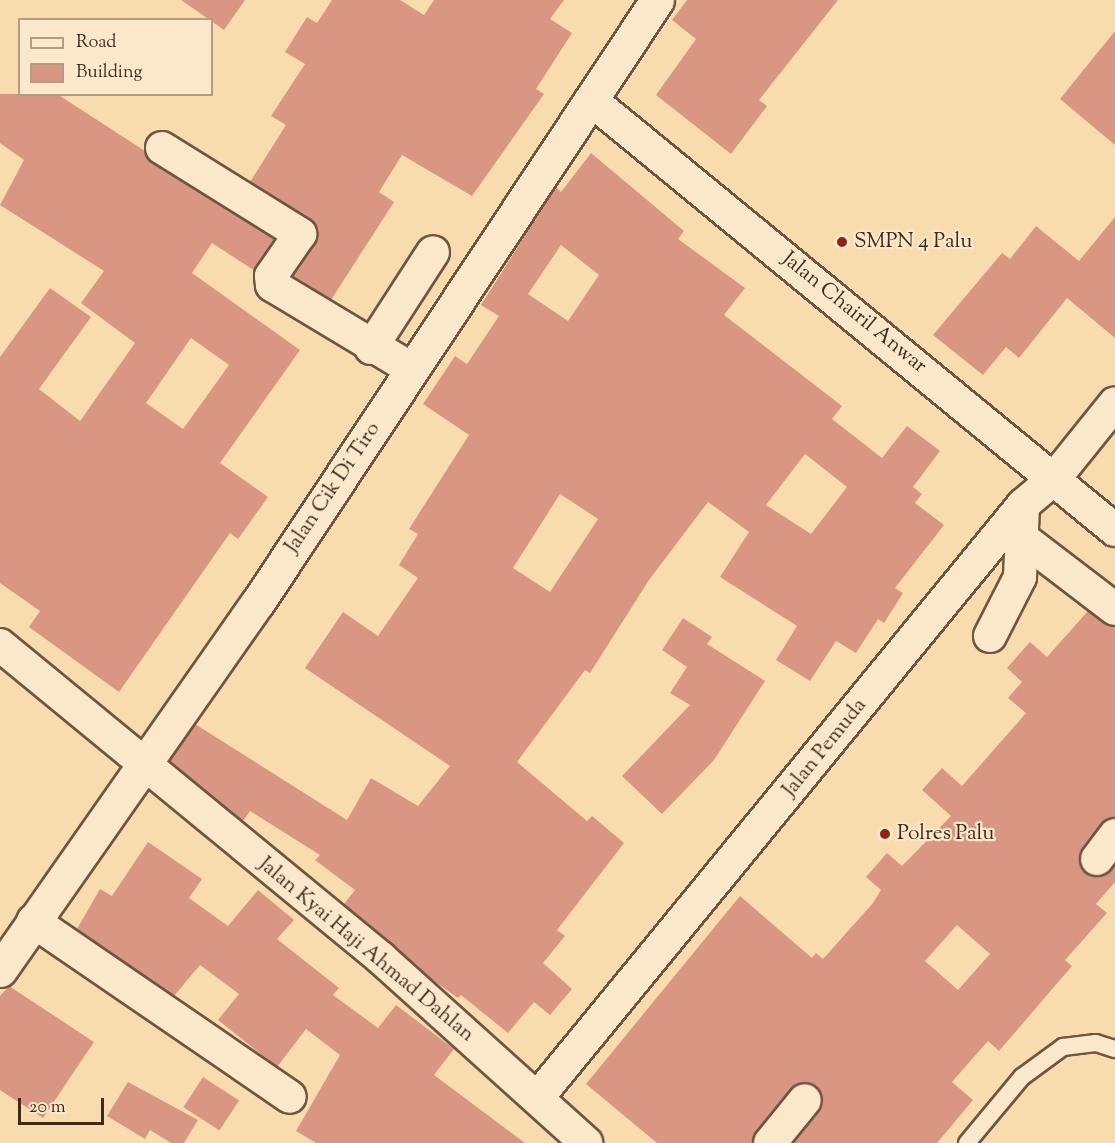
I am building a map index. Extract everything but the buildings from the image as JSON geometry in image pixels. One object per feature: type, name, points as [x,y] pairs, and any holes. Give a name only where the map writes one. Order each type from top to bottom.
[{"type":"street","name":"Jalan Cik Di Tiro","points":[[0,970],[141,764],[258,602],[657,0]]},
{"type":"street","name":"Jalan Chairil Anwar","points":[[591,100],[1115,530]]},
{"type":"street","points":[[162,148],[300,234],[271,276],[272,285],[371,348],[412,369]]},
{"type":"street","points":[[371,348],[433,252]]},
{"type":"street","name":"Jalan Pemuda","points":[[538,1097],[1023,505],[1054,479],[1115,404]]},
{"type":"street","points":[[990,636],[1020,578],[1023,505]]},
{"type":"street","points":[[1022,538],[1115,609]]},
{"type":"street","name":"Jalan Kyai Haji Ahmad Dahlan","points":[[0,645],[141,764],[382,959],[538,1097],[586,1143]]},
{"type":"street","points":[[33,921],[290,1097]]},
{"type":"street","points":[[770,1143],[805,1100]]},
{"type":"lane","points":[[967,1143],[1022,1077],[1063,1047],[1096,1043],[1115,1049]]},
{"type":"place","name":"SMPN 4 Palu","points":[[842,242]]},
{"type":"place","name":"Polres Palu","points":[[885,834]]}]
